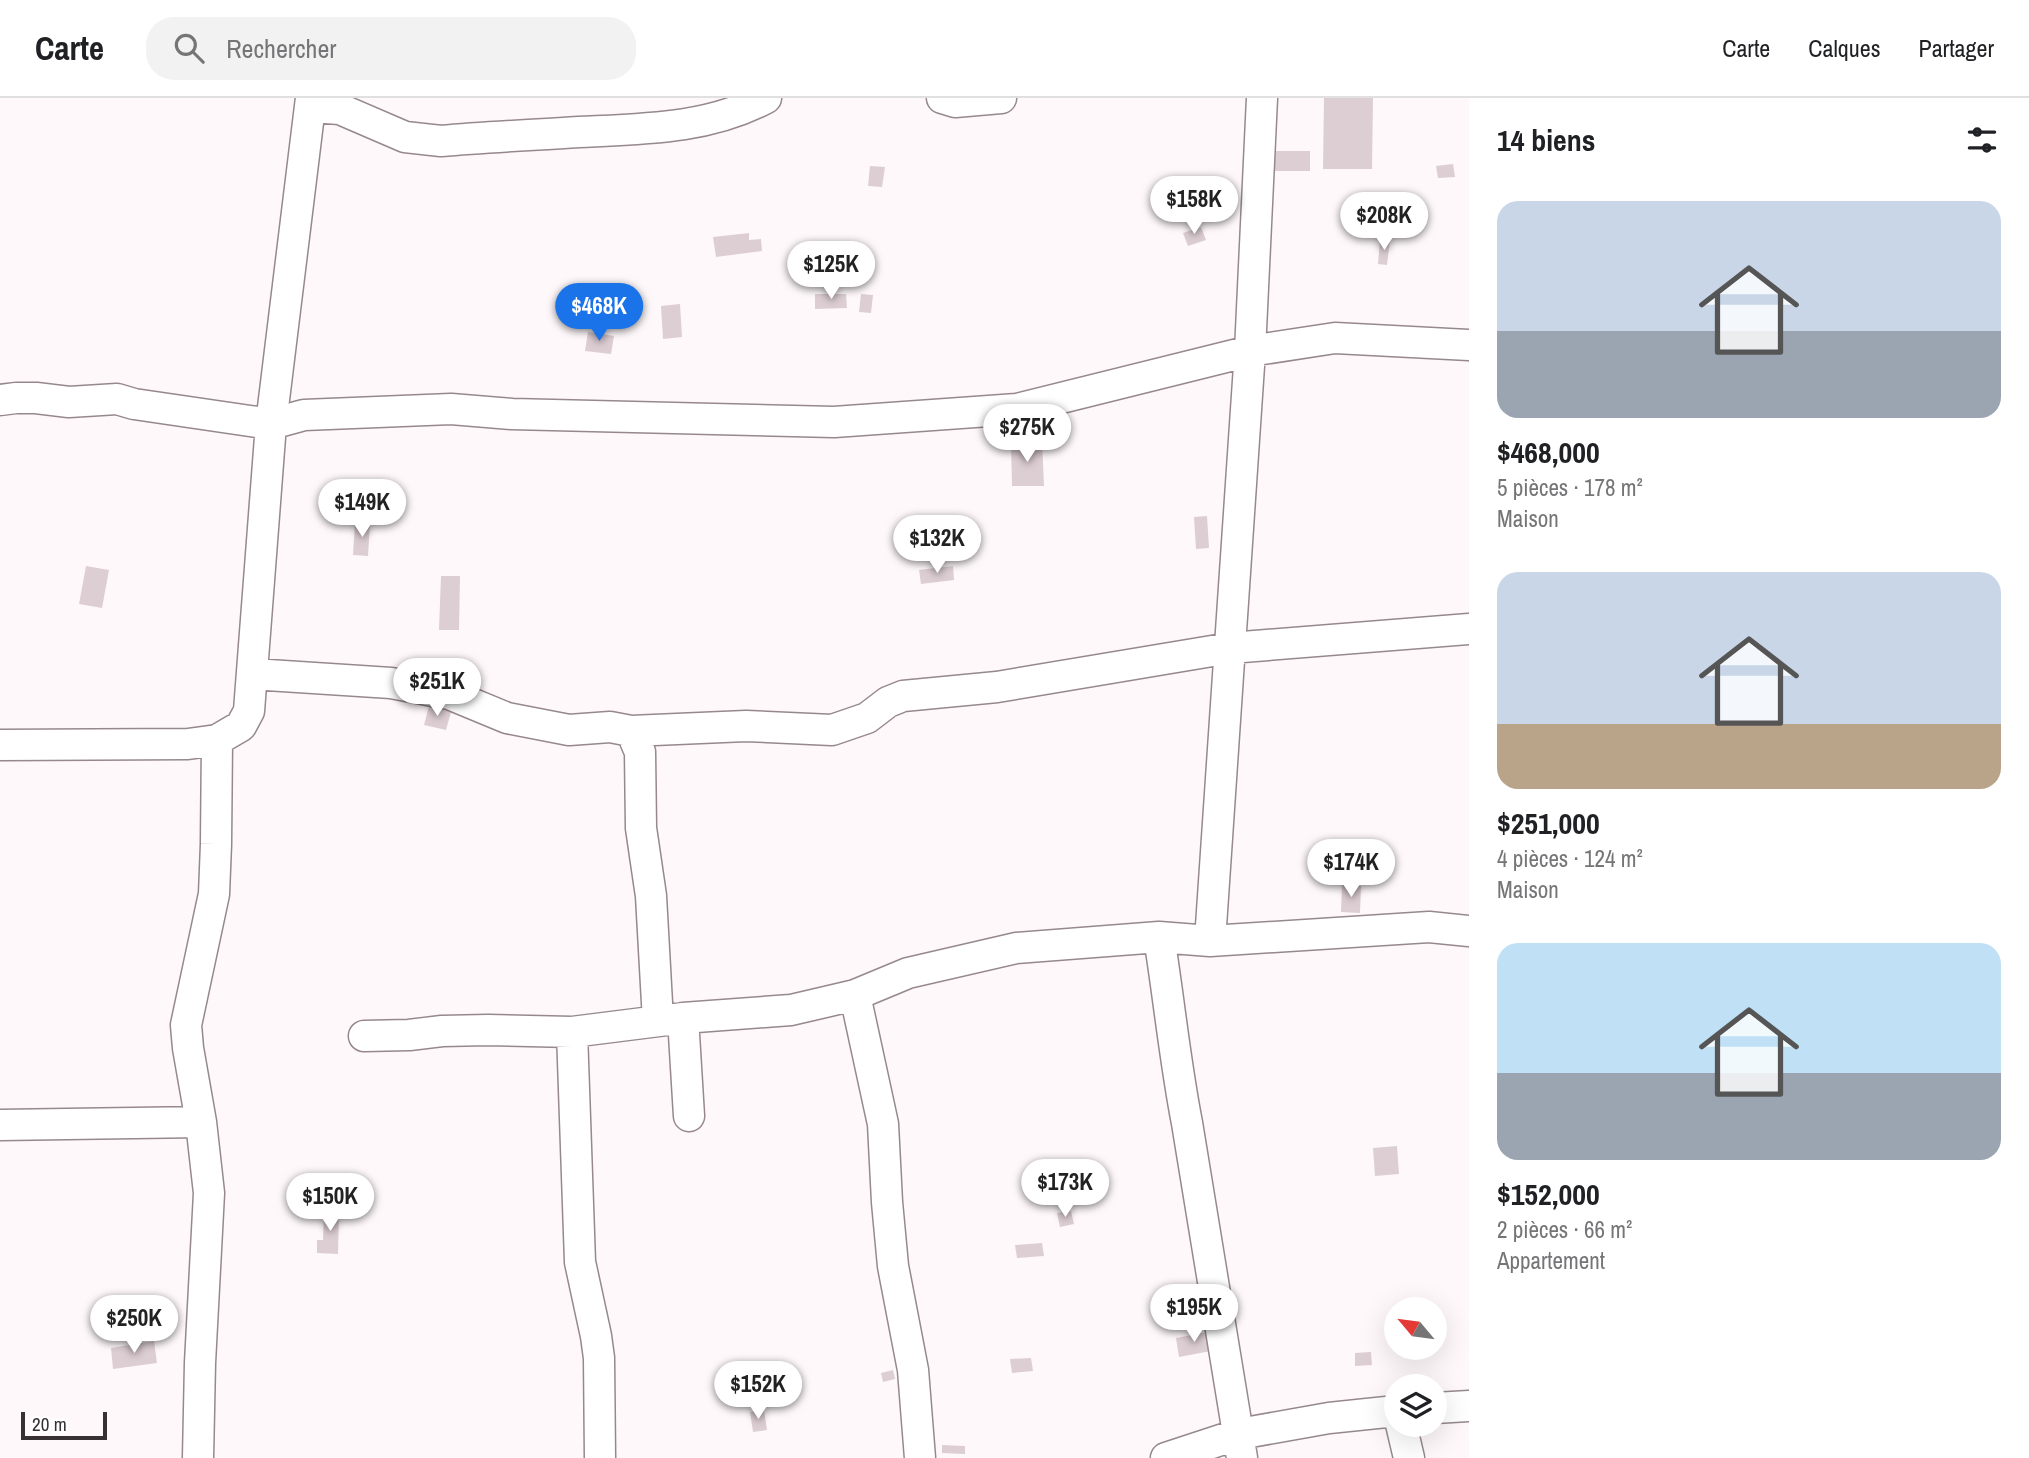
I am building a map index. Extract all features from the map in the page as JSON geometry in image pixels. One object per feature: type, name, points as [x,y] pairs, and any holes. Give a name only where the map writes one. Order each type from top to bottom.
[{"type":"street","points":[[0,745],[188,744],[217,740],[241,726],[248,711],[271,424],[311,103],[340,109],[405,137],[441,141],[657,128],[702,121],[745,110],[766,98]]},
{"type":"street","points":[[942,98],[955,102],[1001,98]]},
{"type":"street","points":[[1210,941],[1251,351],[1262,98]]},
{"type":"street","points":[[0,400],[117,400],[271,424],[304,415],[451,410],[834,422],[1017,409],[1251,351],[1335,338],[1469,345]]},
{"type":"street","points":[[252,674],[391,683],[449,694],[507,718],[569,730],[610,727],[631,731],[746,726],[832,730],[867,718],[888,702],[903,696],[997,687],[1230,648],[1469,629]]},
{"type":"street","points":[[631,731],[640,752],[641,828],[689,1116]]},
{"type":"street","points":[[198,1458],[209,1193],[186,1026],[214,894],[217,740]]},
{"type":"street","points":[[364,1036],[476,1030],[572,1032],[671,1019],[791,1010],[855,996],[908,973],[1016,948],[1159,937],[1210,941],[1429,928],[1469,931]]},
{"type":"street","points":[[1159,937],[1172,1020],[1176,1070],[1240,1446]]},
{"type":"street","points":[[855,996],[883,1124],[893,1266],[913,1370],[920,1458]]},
{"type":"street","points":[[572,1032],[580,1262],[598,1347],[600,1458]]},
{"type":"street","points":[[0,1125],[201,1122]]},
{"type":"street","points":[[1447,1407],[1469,1406]]},
{"type":"street","points":[[1166,1458],[1240,1446],[1329,1418],[1384,1412]]},
{"type":"street","points":[[1404,1437],[1409,1458]]},
{"type":"building","points":[[1324,98],[1373,98],[1372,169],[1323,169]]},
{"type":"building","points":[[1267,151],[1310,151],[1310,171],[1267,171]]},
{"type":"building","points":[[1453,164],[1455,177],[1438,178],[1436,166]]},
{"type":"building","points":[[870,166],[885,167],[882,187],[868,186]]},
{"type":"building","points":[[1201,227],[1206,240],[1188,246],[1183,233]]},
{"type":"building","points":[[749,233],[749,240],[761,239],[762,251],[716,257],[713,237]]},
{"type":"building","points":[[1380,239],[1390,240],[1387,265],[1378,264]]},
{"type":"building","points":[[815,294],[846,294],[847,308],[815,309]]},
{"type":"building","points":[[861,294],[873,295],[871,313],[859,312]]},
{"type":"building","points":[[680,304],[682,337],[663,339],[661,306]]},
{"type":"building","points":[[588,332],[614,336],[611,354],[585,351]]},
{"type":"building","points":[[1042,441],[1044,486],[1012,486],[1011,442]]},
{"type":"building","points":[[1207,516],[1209,548],[1196,549],[1194,517]]},
{"type":"building","points":[[355,522],[370,523],[368,556],[353,555]]},
{"type":"building","points":[[945,539],[947,554],[929,556],[927,542]]},
{"type":"building","points":[[86,566],[109,570],[102,608],[79,604]]},
{"type":"building","points":[[953,566],[954,580],[921,584],[919,570]]},
{"type":"building","points":[[441,576],[460,576],[459,630],[439,630]]},
{"type":"building","points":[[429,706],[451,712],[446,730],[424,725]]},
{"type":"building","points":[[1342,885],[1361,886],[1360,913],[1341,912]]},
{"type":"building","points":[[1397,1146],[1399,1174],[1375,1176],[1373,1148]]},
{"type":"building","points":[[1047,1186],[1061,1188],[1059,1202],[1045,1200]]},
{"type":"building","points":[[324,1210],[339,1210],[338,1254],[317,1253],[317,1240],[323,1240]]},
{"type":"building","points":[[1071,1211],[1074,1224],[1060,1227],[1057,1213]]},
{"type":"building","points":[[1042,1243],[1044,1256],[1017,1258],[1015,1245]]},
{"type":"building","points":[[1208,1332],[1211,1351],[1179,1357],[1176,1338]]},
{"type":"building","points":[[154,1341],[157,1363],[113,1369],[111,1348]]},
{"type":"building","points":[[1371,1352],[1372,1365],[1355,1366],[1355,1353]]},
{"type":"building","points":[[1031,1358],[1033,1371],[1012,1373],[1010,1359]]},
{"type":"building","points":[[893,1370],[895,1379],[883,1382],[881,1373]]},
{"type":"building","points":[[764,1410],[767,1430],[753,1432],[750,1412]]},
{"type":"building","points":[[942,1445],[965,1446],[965,1454],[942,1453]]}]
